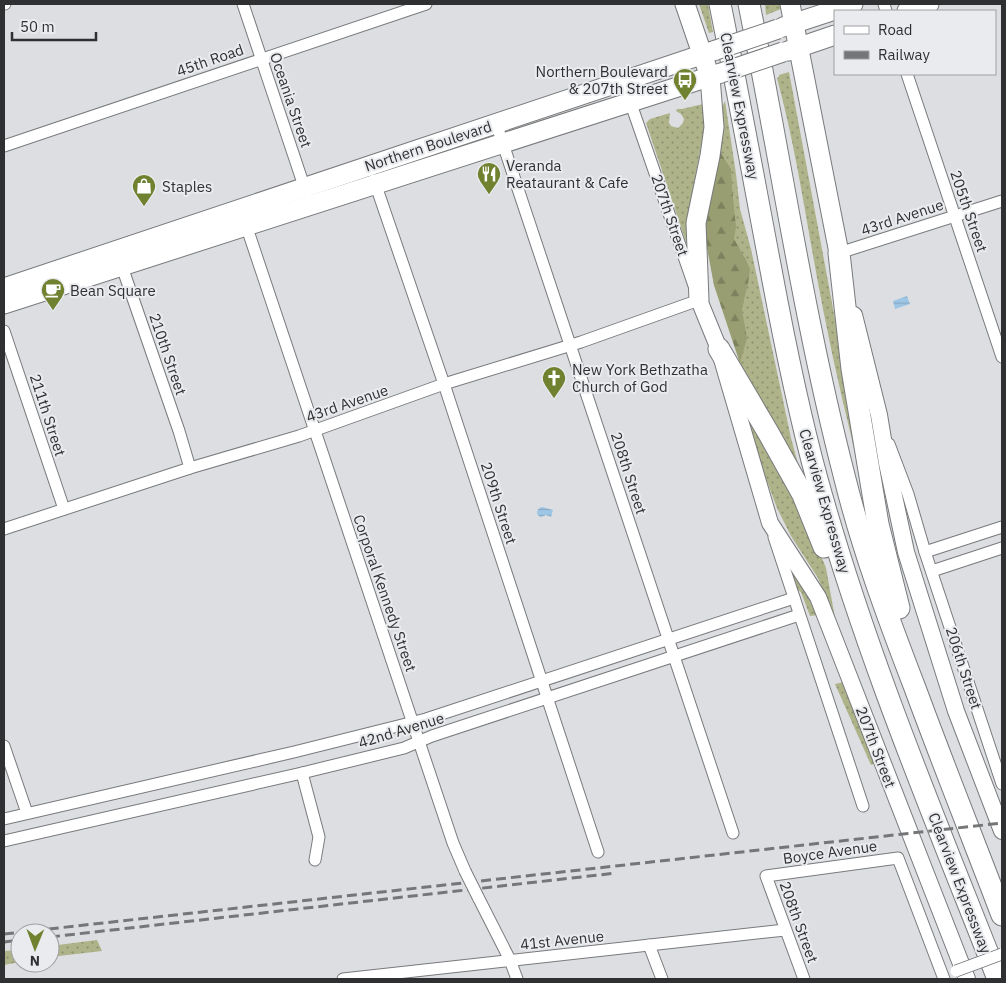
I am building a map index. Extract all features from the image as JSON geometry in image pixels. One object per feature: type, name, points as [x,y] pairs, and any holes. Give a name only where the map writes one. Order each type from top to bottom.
[{"type":"highway","name":"Clearview Expressway","points":[[720,4],[779,312],[816,477],[838,554],[865,634],[998,979]]},
{"type":"highway","name":"Clearview Expressway","points":[[749,4],[808,316],[844,477],[867,555],[894,634],[1002,914]]},
{"type":"highway","points":[[838,254],[852,369],[878,524],[895,593],[965,818]]},
{"type":"highway","points":[[718,349],[769,434],[803,496],[913,761]]},
{"type":"main road","points":[[685,4],[709,52],[715,75],[714,127],[696,223],[699,300]]},
{"type":"main road","points":[[790,4],[790,37],[838,254]]},
{"type":"main road","name":"Northern Boulevard","points":[[842,10],[853,4]]},
{"type":"main road","points":[[909,10],[929,4]]},
{"type":"main road","name":"Northern Boulevard","points":[[4,288],[119,258],[244,217],[311,205],[715,75],[834,14]]},
{"type":"main road","name":"Northern Boulevard","points":[[244,217],[305,187],[709,52],[790,37],[834,35]]},
{"type":"main road","name":"Northern Boulevard","points":[[4,304],[119,258]]},
{"type":"street","name":"Oceania Street","points":[[243,4],[311,205]]},
{"type":"street","name":"45th Road","points":[[4,146],[426,4]]},
{"type":"street","name":"205th Street","points":[[907,75],[1002,357]]},
{"type":"street","name":"207th Street","points":[[623,81],[699,300],[718,349]]},
{"type":"street","name":"208th Street","points":[[496,123],[733,833]]},
{"type":"street","name":"209th Street","points":[[369,166],[444,384],[598,852]]},
{"type":"street","name":"43rd Avenue","points":[[838,254],[1002,200]]},
{"type":"street","name":"Corporal Kennedy Street","points":[[244,217],[453,843],[465,872],[510,960],[517,979]]},
{"type":"street","points":[[838,254],[879,415],[906,552],[956,710],[1002,831]]},
{"type":"street","name":"210th Street","points":[[119,258],[190,468]]},
{"type":"street","name":"43rd Avenue","points":[[4,529],[190,468],[299,436],[444,384],[571,344],[699,300]]},
{"type":"street","name":"211th Street","points":[[4,331],[64,510]]},
{"type":"street","points":[[718,349],[770,524],[863,806]]},
{"type":"street","points":[[879,415],[908,494],[925,552],[1002,526]]},
{"type":"street","name":"207th Street","points":[[770,524],[818,597],[962,975]]},
{"type":"street","points":[[932,571],[1002,548]]},
{"type":"street","name":"206th Street","points":[[925,552],[1002,784]]},
{"type":"street","name":"42nd Avenue","points":[[4,819],[412,723],[794,598]]},
{"type":"street","name":"42nd Avenue","points":[[4,841],[404,748],[432,736],[799,615]]},
{"type":"street","points":[[4,746],[27,813]]},
{"type":"street","points":[[302,773],[319,837],[316,860]]},
{"type":"street","points":[[127,790],[134,812]]},
{"type":"street","name":"Boyce Avenue","points":[[766,876],[898,858],[940,978]]},
{"type":"street","name":"208th Street","points":[[766,876],[804,979]]},
{"type":"street","name":"41st Avenue","points":[[343,979],[376,977],[510,960],[785,930]]},
{"type":"street","points":[[649,945],[662,979]]},
{"type":"street","points":[[940,978],[962,975],[1002,954]]},
{"type":"green space","points":[[699,4],[708,4],[713,32],[709,33]]},
{"type":"green space","points":[[765,4],[780,4],[781,9],[766,15]]},
{"type":"green space","points":[[789,72],[835,319],[863,485],[833,357],[797,166],[777,78],[779,75]]},
{"type":"green space","points":[[725,101],[740,209],[751,249],[791,438],[804,486],[768,426],[740,363],[714,285],[705,226],[722,140],[723,105]]},
{"type":"green space","points":[[703,104],[705,126],[687,219],[686,242],[646,123],[650,119],[670,113],[669,123],[671,126],[678,128],[684,119],[676,111],[677,109]]},
{"type":"green space","points":[[720,152],[731,169],[736,227],[734,239],[750,269],[742,310],[747,338],[740,363],[714,285],[706,243],[705,226]]},
{"type":"green space","points":[[752,420],[800,503],[826,568],[835,618],[818,578],[791,536],[777,508],[746,425]]},
{"type":"green space","points":[[785,558],[789,561],[818,615],[810,616],[801,592],[796,589]]},
{"type":"green space","points":[[844,682],[876,763],[871,765],[835,684]]},
{"type":"green space","points":[[97,940],[102,951],[60,956],[60,945]]},
{"type":"green space","points":[[4,951],[10,951],[10,964],[4,965]]},
{"type":"water","points":[[907,296],[910,304],[895,309],[893,301]]},
{"type":"water","points":[[542,507],[553,510],[551,517],[546,515],[541,517],[538,515],[537,511]]},
{"type":"railway","points":[[4,934],[1002,823]]},
{"type":"railway","points":[[60,936],[616,873]]},
{"type":"railway","points":[[4,942],[10,941]]},
{"type":"place","name":"Northern Boulevard & 207th Street","points":[[685,101]]},
{"type":"place","name":"Veranda Reataurant & Cafe","points":[[489,195]]},
{"type":"place","name":"Staples","points":[[144,207]]},
{"type":"place","name":"Bean Square","points":[[53,311]]},
{"type":"place","name":"New York Bethzatha Church of God","points":[[554,399]]}]
